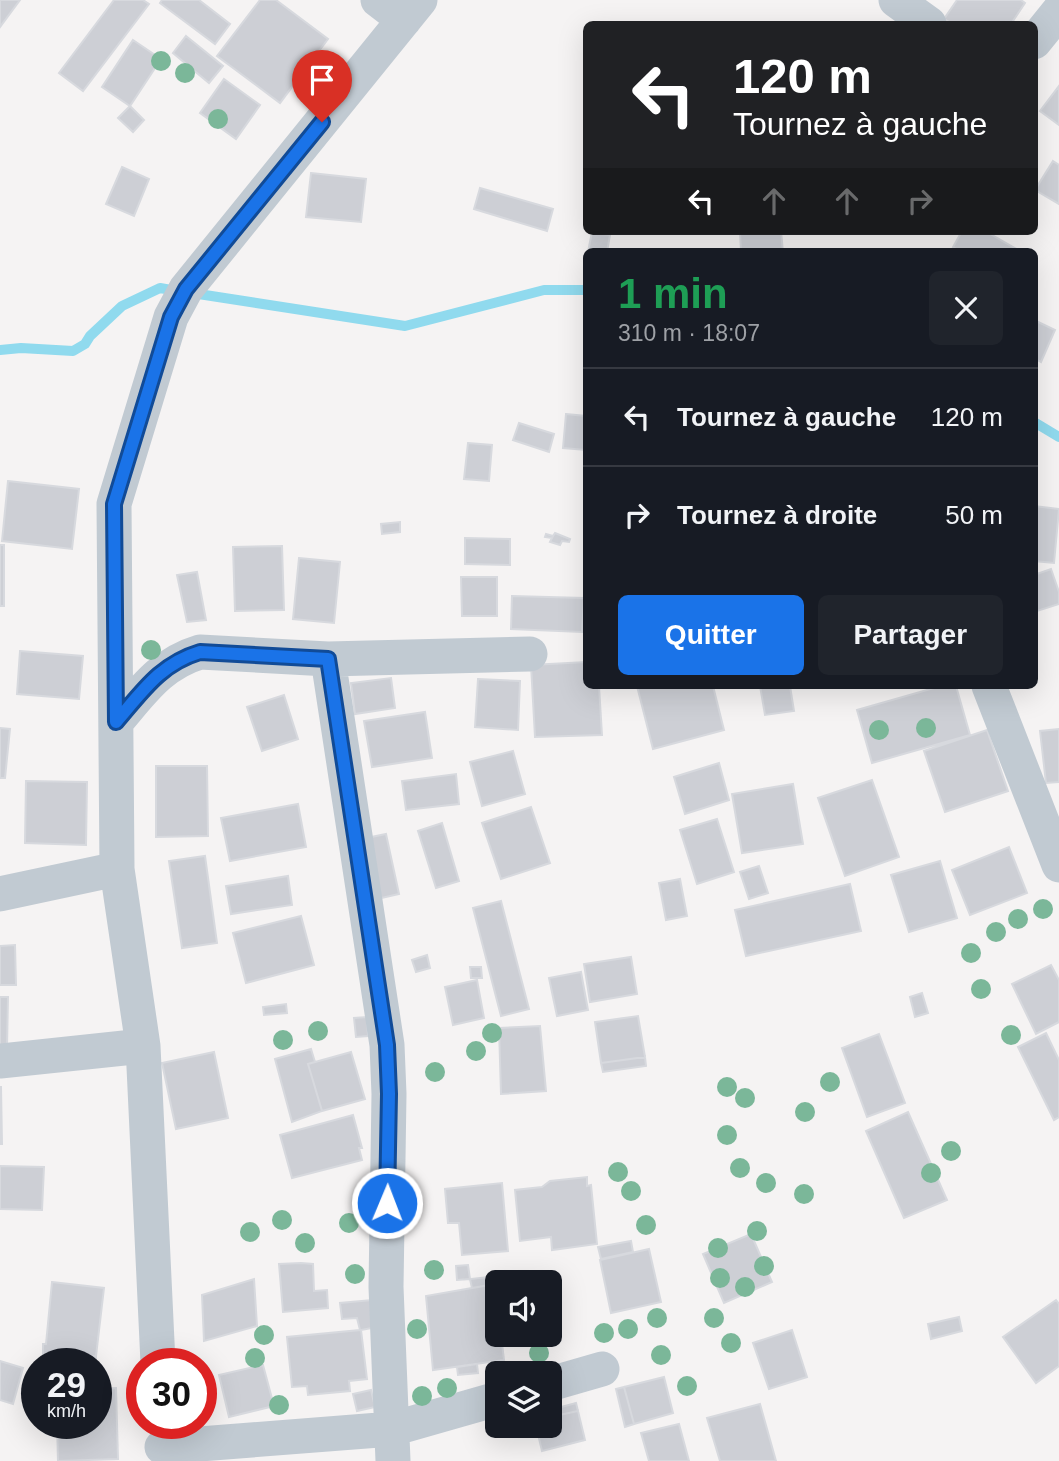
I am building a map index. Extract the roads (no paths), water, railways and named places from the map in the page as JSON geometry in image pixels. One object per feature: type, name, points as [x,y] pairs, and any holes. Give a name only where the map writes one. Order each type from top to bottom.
[{"type":"street","points":[[895,0],[925,21]]},
{"type":"street","points":[[157,1348],[143,1046],[117,869],[114,504],[171,317],[186,289],[401,7]]},
{"type":"street","points":[[1038,37],[1059,11]]},
{"type":"street","points":[[116,722],[162,670],[180,658],[200,652],[328,659],[530,654]]},
{"type":"street","points":[[328,659],[387,1045],[389,1094],[386,1287],[393,1445]]},
{"type":"street","points":[[990,689],[1059,865]]},
{"type":"street","points":[[0,894],[117,869]]},
{"type":"street","points":[[0,1061],[143,1046]]},
{"type":"street","points":[[562,1381],[603,1369]]},
{"type":"street","points":[[162,1444],[393,1445],[485,1404]]},
{"type":"waterway","points":[[0,350],[21,348],[73,351],[85,344],[122,306],[160,288],[177,291]]},
{"type":"waterway","points":[[192,293],[405,326],[544,290],[583,290]]},
{"type":"waterway","points":[[1038,424],[1059,437]]}]
